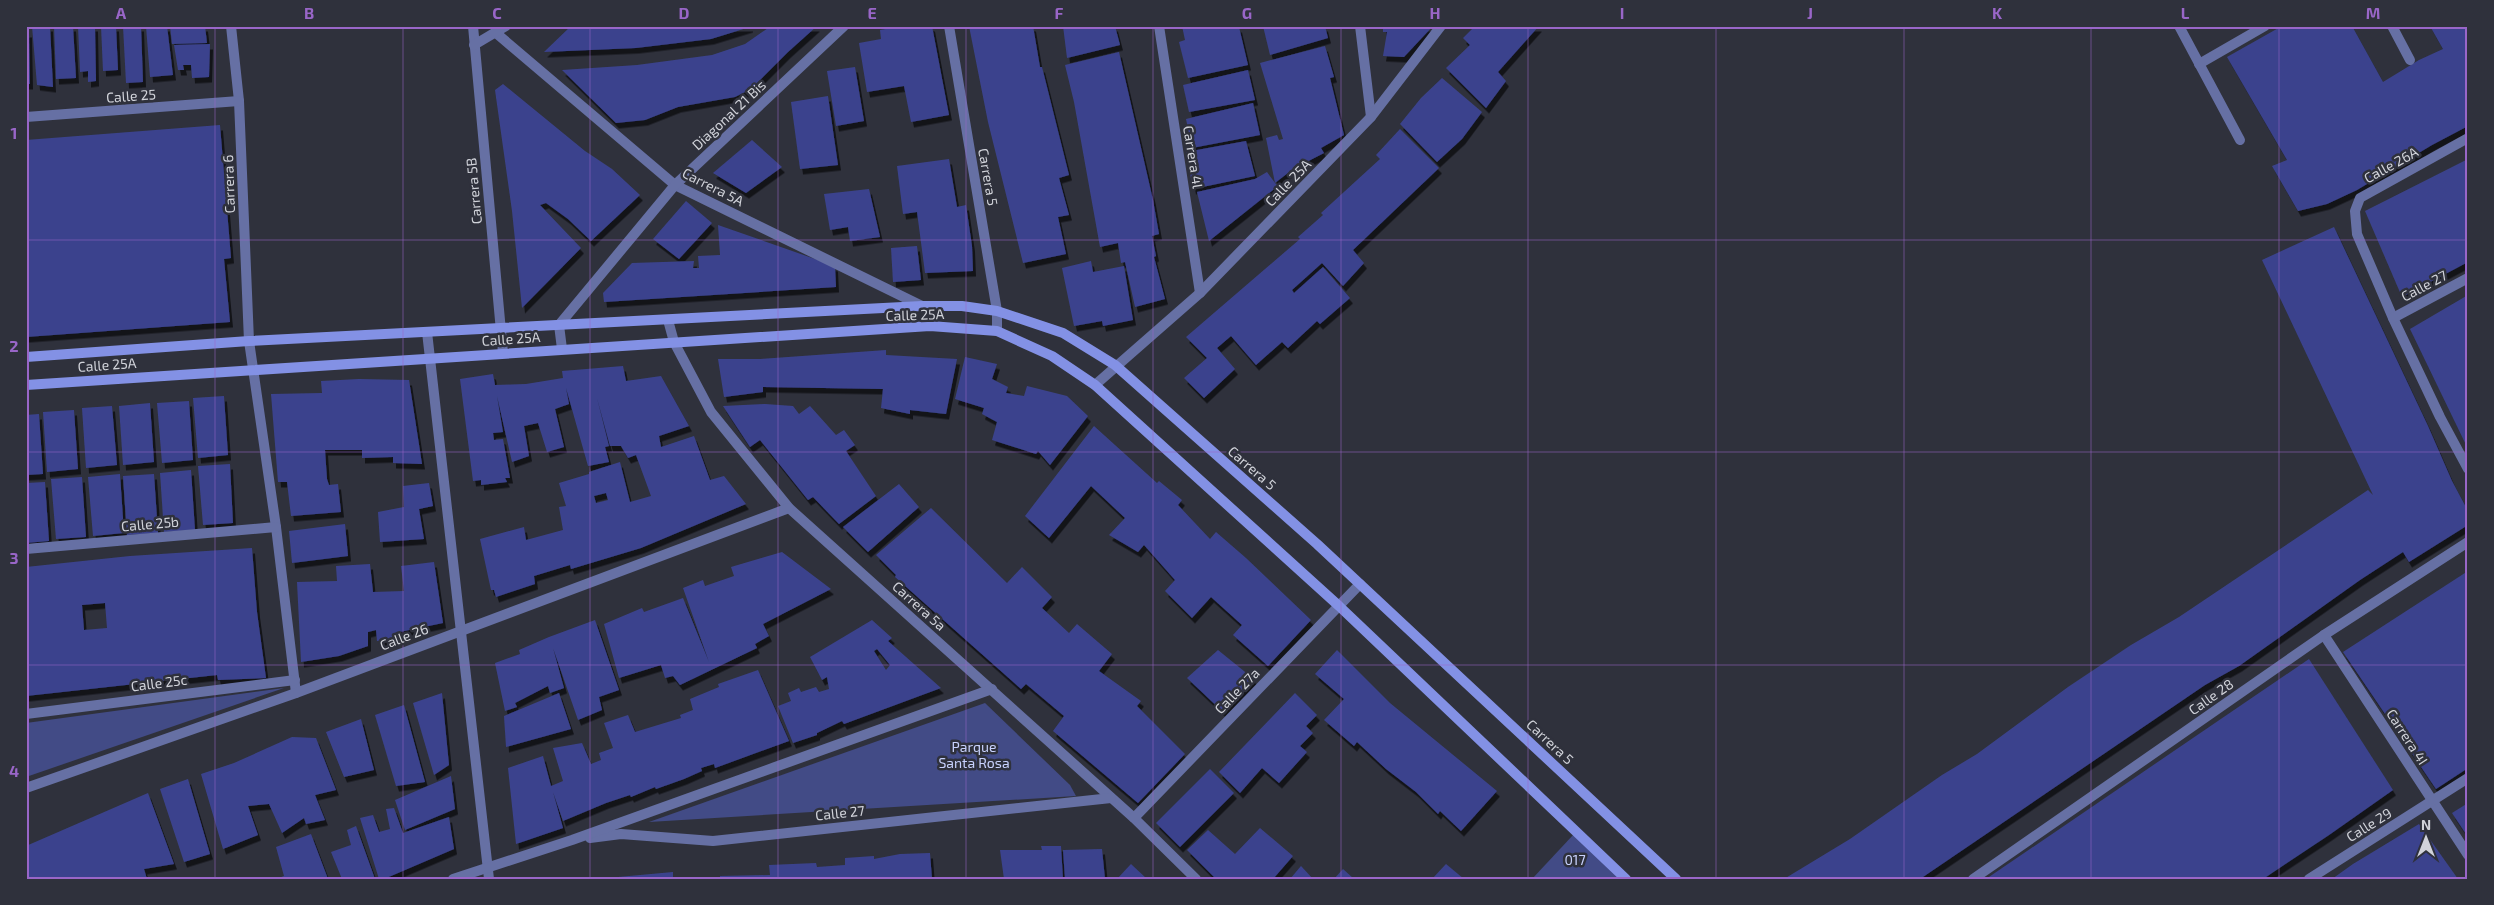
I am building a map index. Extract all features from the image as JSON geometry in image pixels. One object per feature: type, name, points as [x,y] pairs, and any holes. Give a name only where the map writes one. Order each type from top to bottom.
[{"type":"street","name":"Carrera 6","points":[[231,26],[239,101],[249,341],[276,527],[296,693]]},
{"type":"street","name":"Carrera 5B","points":[[472,26],[503,353]]},
{"type":"street","points":[[474,45],[506,26]]},
{"type":"street","name":"Diagonal 21 Bis","points":[[559,325],[675,185],[844,26]]},
{"type":"street","name":"Carrera 5","points":[[949,26],[997,311],[1063,333],[1115,365],[1360,584],[1676,879]]},
{"type":"street","name":"Carrera 4l","points":[[1159,26],[1200,293]]},
{"type":"street","points":[[1360,26],[1371,117]]},
{"type":"street","name":"Calle 25A","points":[[1095,385],[1115,365],[1200,293],[1371,117],[1441,26]]},
{"type":"street","points":[[2179,26],[2240,140]]},
{"type":"street","points":[[2199,64],[2265,26]]},
{"type":"street","points":[[2392,26],[2410,60]]},
{"type":"street","name":"Carrera 5A","points":[[496,33],[675,185],[922,306]]},
{"type":"street","name":"Calle 25","points":[[26,117],[239,101]]},
{"type":"street","name":"Calle 26A","points":[[2468,138],[2360,198],[2355,211],[2358,234],[2393,318],[2440,417],[2468,469]]},
{"type":"street","name":"Calle 27","points":[[2393,318],[2468,278]]},
{"type":"street","name":"Calle 25A","points":[[26,357],[249,341],[922,306],[962,306],[997,311]]},
{"type":"street","points":[[997,311],[997,331],[1052,356],[1095,385],[1339,606],[1626,879]]},
{"type":"street","name":"Carrera 5a","points":[[668,320],[674,342],[711,412],[789,508],[1134,818],[1196,879]]},
{"type":"street","points":[[559,325],[562,349]]},
{"type":"street","name":"Calle 25A","points":[[26,384],[930,326],[997,331]]},
{"type":"street","points":[[427,332],[428,358],[489,879]]},
{"type":"street","name":"Calle 26","points":[[26,788],[296,693],[789,508]]},
{"type":"street","name":"Calle 25b","points":[[26,548],[276,527]]},
{"type":"street","name":"Calle 28","points":[[1973,879],[2324,635],[2468,542]]},
{"type":"street","name":"Calle 27a","points":[[1134,818],[1360,584]]},
{"type":"street","name":"Carrera 4I","points":[[2324,635],[2468,855]]},
{"type":"street","name":"Calle 25c","points":[[26,714],[294,680]]},
{"type":"street","name":"Calle 27","points":[[453,879],[572,840],[992,689]]},
{"type":"street","name":"Calle 29","points":[[2308,879],[2468,778]]},
{"type":"street","name":"Calle 27","points":[[572,840],[621,834],[714,841],[1111,798]]},
{"type":"green space","points":[[284,688],[26,777],[26,723]]},
{"type":"green space","name":"Parque Santa Rosa","points":[[985,703],[1070,785],[1076,796],[649,822]]},
{"type":"green space","name":"017","points":[[1574,834],[1626,879],[1532,879]]},
{"type":"building","points":[[32,26],[50,26],[53,87],[37,85]]},
{"type":"building","points":[[54,26],[73,26],[76,78],[56,79]]},
{"type":"building","points":[[78,26],[95,26],[96,81],[88,82],[88,71],[80,72]]},
{"type":"building","points":[[101,26],[116,26],[118,70],[103,71]]},
{"type":"building","points":[[123,26],[141,26],[143,82],[126,83]]},
{"type":"building","points":[[146,26],[167,26],[173,75],[150,77]]},
{"type":"building","points":[[170,26],[205,26],[207,43],[172,44]]},
{"type":"building","points":[[571,26],[750,27],[711,39],[636,48],[544,52]]},
{"type":"building","points":[[771,26],[817,26],[751,89],[735,97],[678,107],[645,120],[616,123],[562,70],[637,65],[712,55],[745,44]]},
{"type":"building","points":[[903,26],[932,26],[949,115],[911,122],[904,86],[867,92],[859,43],[881,39],[880,30]]},
{"type":"building","points":[[969,26],[1033,26],[1040,67],[1042,67],[1069,175],[1059,178],[1069,215],[1058,217],[1066,254],[1023,263],[988,122]]},
{"type":"building","points":[[1063,26],[1115,26],[1120,45],[1067,58]]},
{"type":"building","points":[[1182,26],[1239,27],[1248,65],[1188,78],[1179,42],[1185,40]]},
{"type":"building","points":[[1263,26],[1325,26],[1328,38],[1270,55]]},
{"type":"building","points":[[1383,26],[1433,26],[1404,57],[1383,56],[1387,32],[1383,32]]},
{"type":"building","points":[[1475,26],[1539,26],[1498,72],[1506,81],[1486,108],[1446,68],[1470,45],[1463,38]]},
{"type":"building","points":[[2282,26],[2352,26],[2383,82],[2419,60],[2443,49],[2430,26],[2468,26],[2468,126],[2432,145],[2357,190],[2327,204],[2298,211],[2272,166],[2287,160],[2227,57]]},
{"type":"building","points":[[26,32],[29,32],[30,84],[26,84]]},
{"type":"building","points":[[210,44],[209,77],[192,78],[191,65],[183,65],[184,70],[178,70],[174,45]]},
{"type":"building","points":[[1325,46],[1334,77],[1330,78],[1344,135],[1321,148],[1324,153],[1293,169],[1275,183],[1266,138],[1277,135],[1279,140],[1283,139],[1260,63]]},
{"type":"building","points":[[1119,52],[1153,200],[1159,234],[1152,236],[1156,256],[1154,257],[1165,299],[1135,307],[1125,262],[1121,263],[1118,243],[1100,247],[1074,102],[1065,65]]},
{"type":"building","points":[[855,67],[864,121],[836,126],[827,71]]},
{"type":"building","points":[[1248,70],[1255,100],[1189,112],[1183,85]]},
{"type":"building","points":[[1442,78],[1482,112],[1462,139],[1437,162],[1400,124],[1421,98]]},
{"type":"building","points":[[503,84],[585,151],[612,169],[640,195],[591,241],[568,219],[546,203],[540,205],[581,248],[522,308],[512,211],[495,90]]},
{"type":"building","points":[[828,96],[838,165],[800,169],[791,102]]},
{"type":"building","points":[[1253,103],[1260,135],[1192,148],[1186,119]]},
{"type":"building","points":[[220,125],[231,258],[224,259],[230,322],[26,337],[26,140]]},
{"type":"building","points":[[1400,129],[1439,168],[1353,250],[1364,263],[1343,286],[1322,263],[1292,290],[1294,293],[1323,267],[1350,298],[1320,324],[1317,321],[1288,348],[1282,342],[1256,365],[1231,336],[1217,348],[1235,369],[1204,398],[1184,378],[1207,358],[1186,337],[1300,239],[1298,237],[1323,215],[1321,213],[1380,159],[1376,155]]},
{"type":"building","points":[[752,140],[782,167],[746,193],[713,173]]},
{"type":"building","points":[[1246,141],[1255,176],[1193,189],[1186,152]]},
{"type":"building","points":[[949,159],[957,207],[966,205],[972,246],[973,271],[925,273],[917,212],[903,214],[897,166]]},
{"type":"building","points":[[2468,159],[2468,262],[2402,297],[2365,211]]},
{"type":"building","points":[[1267,172],[1278,186],[1209,241],[1197,192],[1255,179]]},
{"type":"building","points":[[869,189],[880,237],[850,241],[848,227],[830,230],[824,194]]},
{"type":"building","points":[[686,201],[712,223],[679,259],[653,239]]},
{"type":"building","points":[[718,225],[835,266],[836,287],[604,302],[603,293],[632,263],[694,261],[693,268],[699,268],[698,256],[720,255]]},
{"type":"building","points":[[2334,227],[2452,481],[2468,511],[2468,525],[2409,562],[2403,552],[2360,580],[2239,666],[2205,685],[1920,879],[1784,879],[1850,839],[1942,775],[1977,754],[2068,687],[2131,645],[2179,617],[2368,490],[2373,495],[2262,260]]},
{"type":"building","points":[[917,246],[921,280],[893,282],[891,248]]},
{"type":"building","points":[[1091,261],[1093,272],[1124,266],[1133,320],[1103,326],[1102,321],[1074,326],[1062,268]]},
{"type":"building","points":[[2468,295],[2468,449],[2410,329]]},
{"type":"building","points":[[886,350],[886,355],[957,359],[946,414],[910,410],[910,414],[881,408],[883,389],[763,387],[763,392],[724,397],[718,359],[760,359]]},
{"type":"building","points":[[965,357],[997,364],[992,379],[1008,387],[1006,393],[1024,396],[1027,386],[1067,396],[1088,416],[1050,465],[1038,451],[1036,454],[992,440],[997,422],[982,414],[984,408],[955,399]]},
{"type":"building","points":[[623,366],[626,381],[661,376],[689,426],[659,436],[661,447],[694,436],[710,480],[724,476],[746,504],[641,548],[571,569],[570,565],[534,576],[535,584],[496,597],[494,590],[491,590],[480,539],[524,527],[526,540],[563,530],[559,507],[566,506],[559,483],[620,462],[630,502],[651,496],[636,455],[628,458],[621,446],[610,446],[597,398],[609,446],[605,447],[609,462],[588,466],[566,388],[569,404],[555,409],[564,447],[547,452],[538,423],[524,426],[529,456],[512,462],[497,396],[503,432],[493,433],[494,440],[503,439],[510,478],[505,478],[507,482],[481,485],[481,480],[473,481],[460,379],[493,374],[495,385],[526,384],[563,378],[562,371]],"holes":[[[606,493],[608,500],[596,503],[594,496]]]},
{"type":"building","points":[[359,379],[409,380],[422,464],[393,463],[393,457],[362,458],[362,450],[325,450],[327,479],[329,485],[338,484],[341,512],[291,516],[287,482],[278,482],[271,394],[322,393],[321,381]]},
{"type":"building","points":[[224,396],[228,455],[198,458],[193,398]]},
{"type":"building","points":[[189,401],[193,460],[162,463],[157,403]]},
{"type":"building","points":[[150,403],[154,462],[123,465],[119,406]]},
{"type":"building","points":[[765,404],[793,406],[799,414],[810,406],[836,435],[844,430],[855,445],[846,451],[876,496],[839,524],[813,497],[808,500],[760,440],[750,447],[723,406]]},
{"type":"building","points":[[112,406],[117,465],[86,468],[82,408]]},
{"type":"building","points":[[74,410],[78,469],[47,472],[43,412]]},
{"type":"building","points":[[39,414],[43,474],[26,475],[26,415]]},
{"type":"building","points":[[1094,426],[1157,483],[1159,481],[1182,500],[1178,505],[1210,539],[1216,532],[1311,620],[1268,666],[1233,635],[1242,625],[1211,597],[1192,618],[1165,591],[1175,580],[1144,545],[1138,552],[1109,535],[1125,518],[1091,486],[1049,538],[1025,516]]},
{"type":"building","points":[[230,464],[233,523],[203,525],[198,466]]},
{"type":"building","points":[[191,470],[195,530],[164,532],[160,473]]},
{"type":"building","points":[[120,474],[124,533],[93,536],[88,477]]},
{"type":"building","points":[[154,474],[158,533],[127,535],[123,476]]},
{"type":"building","points":[[82,477],[86,537],[56,539],[51,479]]},
{"type":"building","points":[[45,482],[49,541],[26,543],[26,483]]},
{"type":"building","points":[[429,483],[433,506],[419,509],[424,539],[380,542],[378,512],[404,507],[403,486]]},
{"type":"building","points":[[899,484],[919,507],[868,552],[843,527]]},
{"type":"building","points":[[931,508],[1007,583],[1022,567],[1052,597],[1042,608],[1069,633],[1077,624],[1112,654],[1099,671],[1141,701],[1137,706],[1185,754],[1138,803],[1053,731],[1064,716],[1026,684],[1021,689],[895,577],[896,575],[876,555]]},
{"type":"building","points":[[345,524],[348,556],[292,563],[289,531]]},
{"type":"building","points":[[252,548],[257,612],[266,678],[218,680],[217,675],[26,696],[26,567],[130,556]],"holes":[[[105,603],[107,628],[84,630],[82,605]]]},
{"type":"building","points":[[782,552],[831,589],[763,624],[769,636],[755,644],[757,648],[680,685],[673,676],[665,678],[661,665],[619,678],[604,624],[642,608],[644,612],[683,598],[709,662],[683,588],[703,580],[705,586],[734,576],[731,567]]},
{"type":"building","points":[[434,562],[443,623],[395,633],[394,640],[377,641],[376,630],[368,632],[368,646],[339,656],[301,662],[297,582],[337,581],[336,566],[370,564],[373,592],[404,591],[401,566]]},
{"type":"building","points":[[2468,571],[2468,768],[2436,789],[2343,652]]},
{"type":"building","points":[[595,620],[619,690],[599,697],[602,710],[578,720],[553,648],[564,688],[550,693],[548,686],[515,703],[517,707],[505,711],[495,663],[520,654],[519,650],[549,637]]},
{"type":"building","points":[[872,620],[892,638],[888,641],[941,688],[844,724],[842,721],[817,733],[817,735],[793,743],[778,706],[791,701],[788,693],[799,688],[801,692],[816,687],[819,692],[829,689],[827,677],[822,680],[810,657]],"holes":[[[877,649],[890,665],[886,670],[874,651]]]},
{"type":"building","points":[[1218,650],[1255,680],[1224,713],[1187,678]]},
{"type":"building","points":[[1337,650],[1390,703],[1497,791],[1461,831],[1440,811],[1438,814],[1416,792],[1386,769],[1357,742],[1354,746],[1324,720],[1344,699],[1315,674]]},
{"type":"building","points":[[2309,659],[2393,790],[2329,835],[2263,879],[1986,879]]},
{"type":"building","points":[[758,670],[789,741],[715,768],[714,764],[701,768],[702,771],[684,779],[656,789],[655,787],[631,797],[630,795],[606,803],[563,821],[553,792],[563,828],[516,844],[508,768],[543,756],[551,786],[563,781],[553,748],[582,743],[591,764],[601,760],[599,753],[613,748],[604,723],[628,715],[635,732],[681,718],[680,715],[693,710],[690,699],[719,687],[718,684]]},
{"type":"building","points":[[442,693],[449,765],[434,775],[413,703]]},
{"type":"building","points":[[559,693],[571,729],[506,747],[504,716]]},
{"type":"building","points":[[1295,693],[1317,715],[1306,726],[1313,733],[1300,746],[1307,752],[1279,783],[1262,768],[1240,793],[1219,772]]},
{"type":"building","points":[[404,705],[425,782],[396,786],[375,715]]},
{"type":"building","points":[[361,719],[374,770],[344,777],[326,732]]},
{"type":"building","points":[[292,737],[316,738],[336,790],[315,795],[325,820],[306,824],[304,818],[282,833],[269,804],[248,806],[258,835],[223,849],[201,774],[234,763]]},
{"type":"building","points":[[1210,769],[1234,793],[1180,847],[1156,823]]},
{"type":"building","points":[[451,776],[455,809],[405,830],[395,800]]},
{"type":"building","points":[[188,779],[210,854],[184,862],[160,789]]},
{"type":"building","points":[[148,793],[174,864],[144,869],[147,879],[26,879],[26,846]]},
{"type":"building","points":[[2468,803],[2468,837],[2452,813]]},
{"type":"building","points":[[394,808],[403,833],[449,817],[454,849],[384,879],[379,879],[360,818],[373,815],[379,832],[390,829],[386,809]]},
{"type":"building","points":[[2419,824],[2458,879],[2332,879],[2353,864]]},
{"type":"building","points":[[356,826],[375,879],[342,879],[331,852],[351,845],[347,830]]},
{"type":"building","points":[[1260,828],[1293,856],[1273,879],[1216,879],[1187,850],[1208,830],[1235,854]]},
{"type":"building","points":[[311,834],[328,879],[276,879],[284,876],[276,847]]},
{"type":"building","points":[[1041,846],[1061,846],[1063,879],[1004,879],[1000,850],[1042,850]]},
{"type":"building","points":[[1102,849],[1105,879],[1065,879],[1063,850]]},
{"type":"building","points":[[930,853],[932,879],[720,879],[720,876],[770,875],[769,865],[816,863],[817,867],[845,865],[845,858],[874,856],[874,859],[900,854]]},
{"type":"building","points":[[1131,864],[1147,879],[1117,879]]},
{"type":"building","points":[[1446,864],[1464,879],[1432,879]]},
{"type":"building","points":[[1301,866],[1313,879],[1290,879]]},
{"type":"building","points":[[1343,869],[1354,879],[1334,879]]},
{"type":"building","points":[[673,872],[673,879],[618,879],[618,877]]}]
